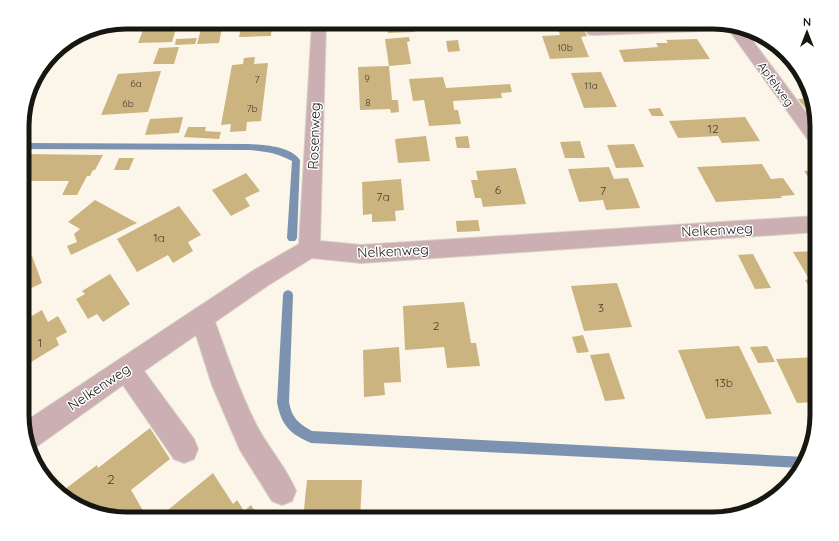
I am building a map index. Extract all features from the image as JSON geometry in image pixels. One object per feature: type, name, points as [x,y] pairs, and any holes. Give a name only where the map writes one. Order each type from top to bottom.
[{"type":"street","name":"Rosenweg","points":[[309,249],[318,29]]},
{"type":"street","points":[[593,31],[646,29]]},
{"type":"street","name":"Apfelweg","points":[[739,33],[810,130]]},
{"type":"street","name":"Nelkenweg","points":[[31,434],[259,279],[309,249],[361,254],[810,224]]},
{"type":"street","points":[[202,317],[225,385],[250,440],[282,491]]},
{"type":"street","points":[[126,368],[184,449]]},
{"type":"building","points":[[144,29],[176,29],[172,42],[138,43]]},
{"type":"building","points":[[201,29],[222,29],[219,43],[197,44]]},
{"type":"building","points":[[241,29],[272,29],[271,36],[239,37]]},
{"type":"building","points":[[388,29],[415,29],[415,32],[388,33]]},
{"type":"building","points":[[558,29],[584,29],[587,36],[581,37],[589,57],[550,59],[542,36],[560,35]]},
{"type":"building","points":[[409,37],[410,41],[407,42],[411,64],[389,66],[385,39]]},
{"type":"building","points":[[197,38],[195,44],[175,45],[176,39]]},
{"type":"building","points":[[697,39],[710,59],[624,62],[619,50],[658,47],[656,43],[668,43],[666,40]]},
{"type":"building","points":[[458,40],[460,51],[448,52],[446,41]]},
{"type":"building","points":[[179,47],[174,64],[153,64],[159,48]]},
{"type":"building","points":[[255,57],[254,64],[268,63],[261,121],[247,122],[246,131],[230,132],[231,124],[221,125],[232,65],[243,64],[244,58]]},
{"type":"building","points":[[389,66],[392,100],[398,100],[399,112],[391,113],[390,109],[360,110],[358,67]]},
{"type":"building","points":[[161,71],[148,112],[101,115],[118,74]]},
{"type":"building","points":[[601,72],[617,107],[584,108],[571,73]]},
{"type":"building","points":[[443,77],[446,88],[510,84],[512,92],[501,93],[502,98],[453,101],[454,110],[458,110],[461,124],[429,126],[424,100],[413,101],[409,79]]},
{"type":"building","points":[[806,98],[809,113],[798,99]]},
{"type":"building","points":[[660,108],[664,116],[652,116],[648,109]]},
{"type":"building","points":[[183,117],[179,133],[145,135],[150,119]]},
{"type":"building","points":[[745,117],[760,141],[722,143],[718,136],[678,138],[669,121]]},
{"type":"building","points":[[188,127],[206,127],[205,131],[221,132],[219,139],[184,137]]},
{"type":"building","points":[[426,136],[430,161],[398,163],[395,139]]},
{"type":"building","points":[[468,136],[470,148],[457,148],[455,137]]},
{"type":"building","points":[[580,141],[585,158],[565,158],[560,142]]},
{"type":"building","points":[[634,144],[644,167],[616,168],[607,145]]},
{"type":"building","points":[[29,154],[103,155],[95,170],[93,170],[90,176],[87,176],[77,195],[62,195],[69,181],[29,181]]},
{"type":"building","points":[[119,158],[134,158],[129,170],[114,170]]},
{"type":"building","points":[[762,164],[771,179],[783,178],[795,195],[781,196],[782,198],[716,202],[697,167]]},
{"type":"building","points":[[609,167],[614,179],[628,178],[640,208],[606,210],[603,200],[579,202],[568,169]]},
{"type":"building","points":[[516,168],[526,204],[483,207],[481,198],[475,198],[471,180],[478,180],[476,171]]},
{"type":"building","points":[[804,171],[810,171],[810,180]]},
{"type":"building","points":[[246,173],[260,191],[245,198],[250,206],[231,216],[212,190]]},
{"type":"building","points":[[401,179],[404,210],[395,211],[396,221],[372,222],[372,214],[363,215],[362,182]]},
{"type":"building","points":[[95,200],[137,223],[71,255],[67,246],[77,242],[74,234],[80,229],[68,222]]},
{"type":"building","points":[[179,206],[201,235],[188,242],[193,251],[173,263],[168,255],[137,272],[117,239]]},
{"type":"building","points":[[478,220],[480,231],[457,232],[456,221]]},
{"type":"building","points":[[810,251],[810,288],[805,280],[809,279],[793,252]]},
{"type":"building","points":[[753,254],[771,288],[755,289],[738,255]]},
{"type":"building","points":[[32,256],[42,283],[29,289],[29,258]]},
{"type":"building","points":[[110,274],[130,304],[103,322],[97,314],[88,319],[76,299],[85,294],[82,291]]},
{"type":"building","points":[[617,283],[632,327],[584,331],[571,286]]},
{"type":"building","points":[[464,302],[471,343],[476,343],[480,366],[447,368],[444,347],[405,350],[403,306]]},
{"type":"building","points":[[42,310],[48,322],[58,316],[67,332],[56,338],[59,345],[29,363],[29,318]]},
{"type":"building","points":[[583,335],[589,352],[577,353],[572,337]]},
{"type":"building","points":[[739,346],[772,414],[706,419],[678,350]]},
{"type":"building","points":[[767,346],[775,362],[758,363],[750,347]]},
{"type":"building","points":[[399,347],[401,382],[384,383],[385,395],[364,397],[363,350]]},
{"type":"building","points":[[609,353],[625,399],[605,401],[590,355]]},
{"type":"building","points":[[810,357],[810,402],[797,403],[776,359]]},
{"type":"building","points":[[150,428],[170,459],[131,490],[144,512],[113,511],[95,507],[72,496],[64,490],[97,465],[98,468]]},
{"type":"building","points":[[213,473],[233,504],[237,500],[244,511],[251,505],[256,512],[166,512]]},
{"type":"building","points":[[307,480],[362,480],[360,512],[304,512]]},
{"type":"waterway","points":[[29,146],[248,147],[262,148],[283,153],[296,160],[292,238]]},
{"type":"waterway","points":[[288,295],[283,402],[284,410],[288,421],[299,431],[311,437],[798,462]]}]
